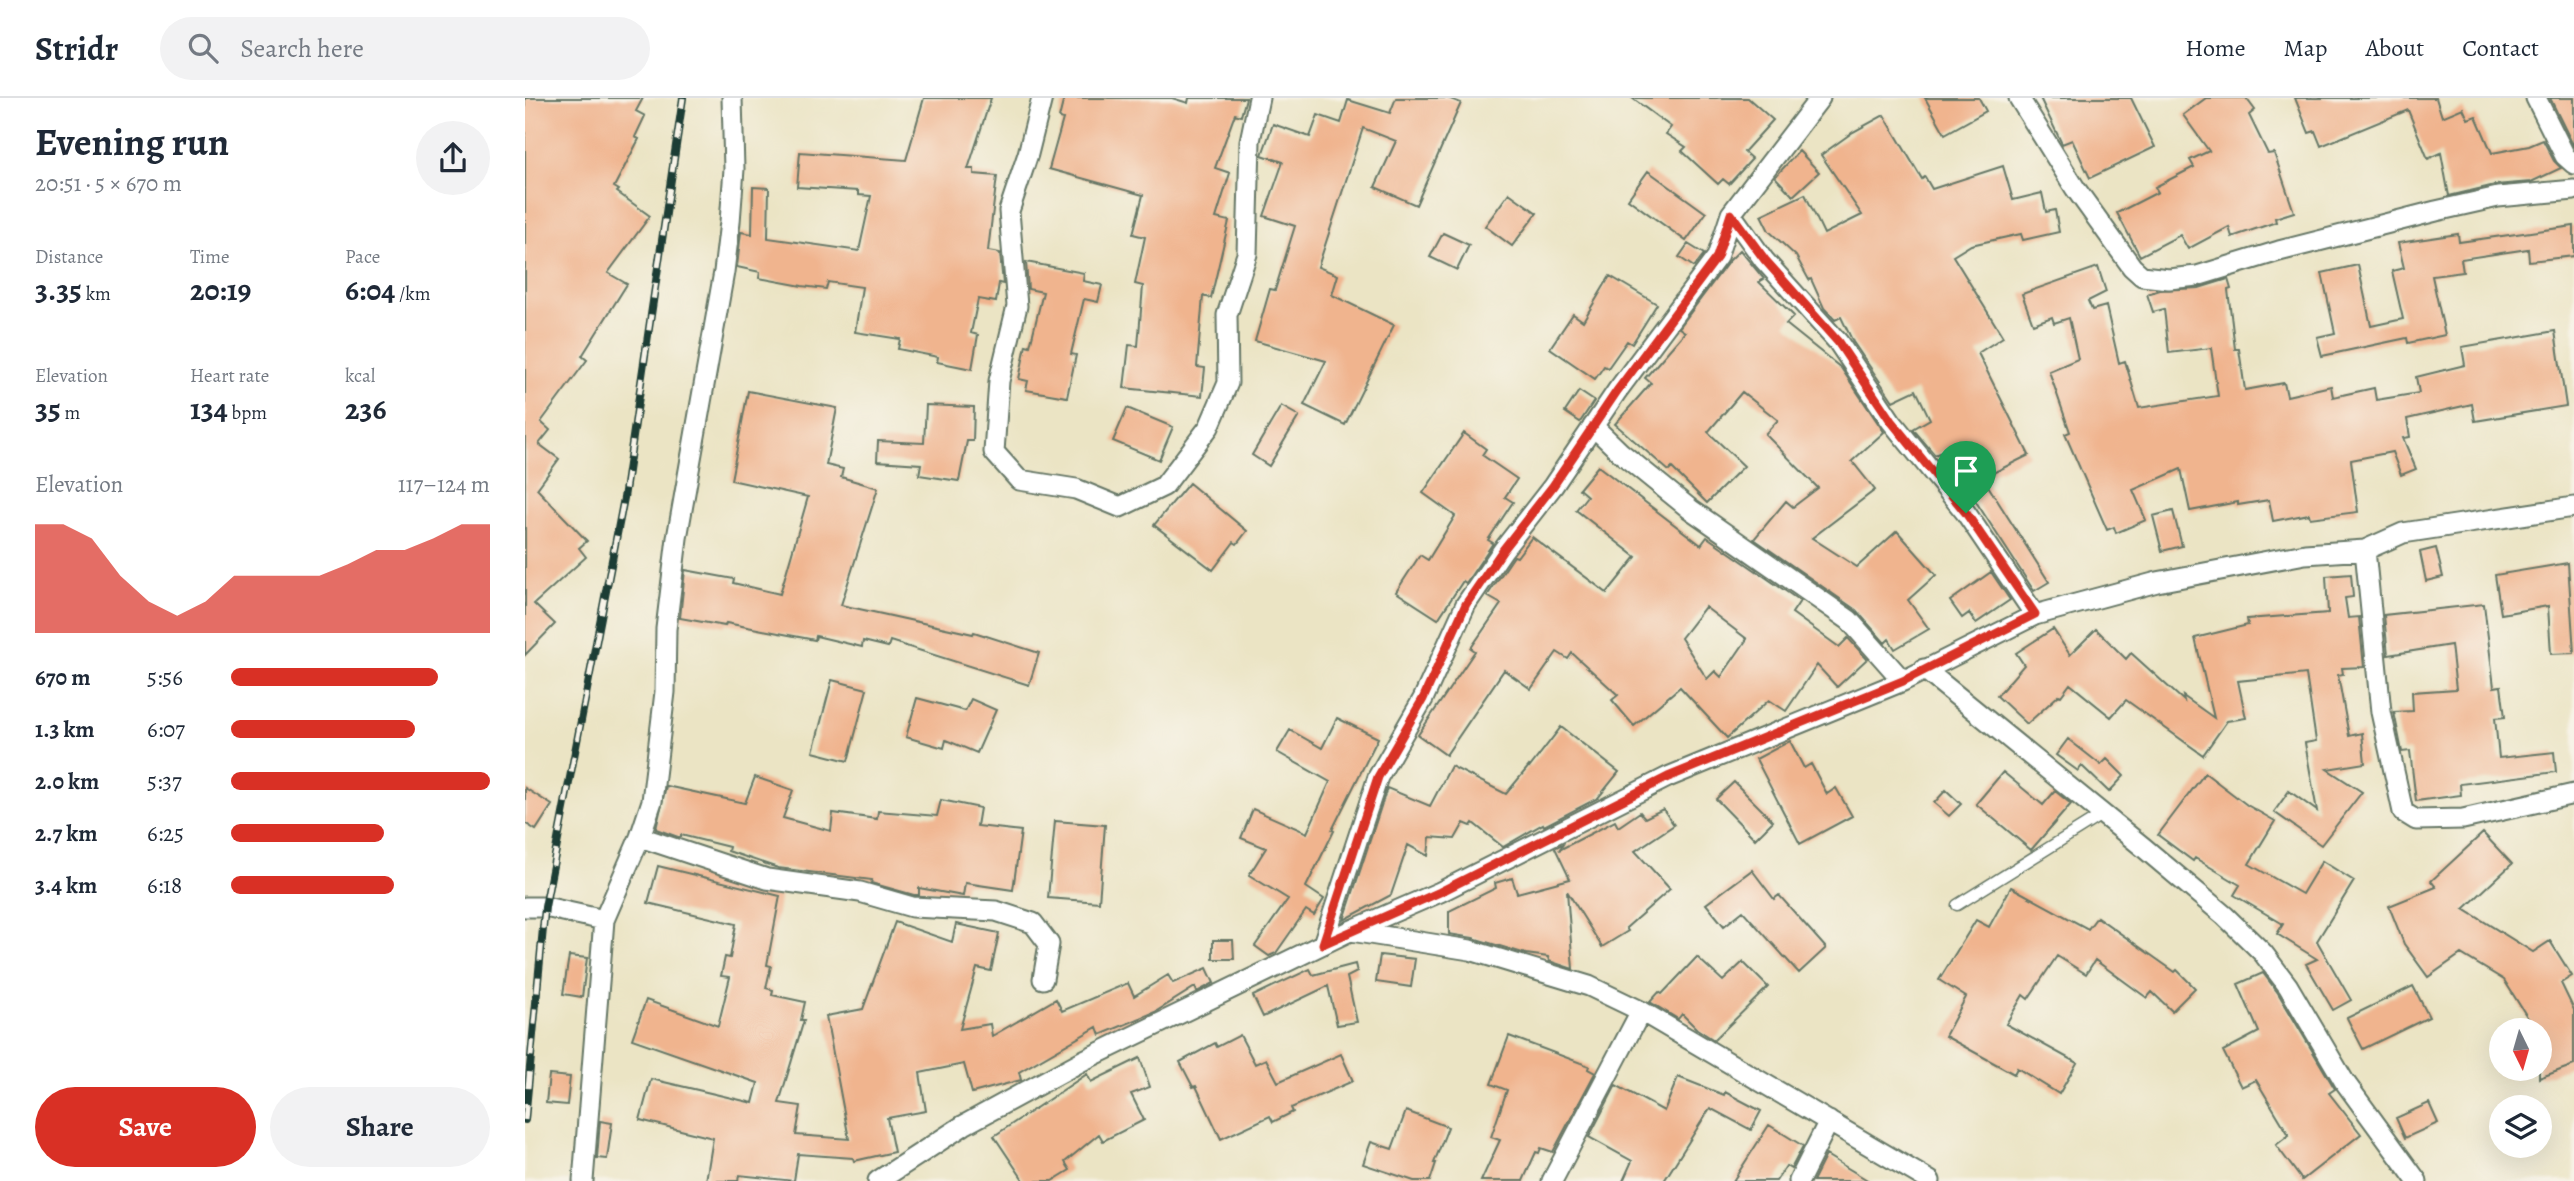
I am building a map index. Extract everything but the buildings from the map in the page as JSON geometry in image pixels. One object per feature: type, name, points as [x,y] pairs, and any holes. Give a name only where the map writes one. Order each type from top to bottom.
[{"type":"street","points":[[583,1181],[604,920],[640,837],[652,801],[665,692],[666,629],[677,538],[724,272],[730,222],[734,169],[731,98]]},
{"type":"street","points":[[1042,98],[1028,154],[1009,211],[1017,306],[999,381],[994,452],[1020,480],[1076,489],[1120,507],[1164,485],[1209,427],[1228,383],[1227,315],[1247,254],[1250,141],[1259,98]]},
{"type":"street","points":[[1323,944],[1378,777],[1423,699],[1466,604],[1717,257],[1731,214],[1820,98]]},
{"type":"street","points":[[2018,98],[2075,188],[2132,267],[2142,276],[2169,279],[2197,276],[2279,251],[2436,211],[2498,197],[2574,190]]},
{"type":"street","points":[[2536,98],[2565,156],[2574,164]]},
{"type":"street","points":[[1731,214],[1765,260],[1838,342],[1891,421],[1966,513],[2035,614]]},
{"type":"street","points":[[1593,426],[1690,509],[1849,620],[1903,681]]},
{"type":"street","points":[[878,1181],[964,1125],[1082,1060],[1350,931],[1440,892],[1668,777],[1903,681],[2035,614],[2157,582],[2305,554],[2365,550],[2403,533],[2574,507]]},
{"type":"street","points":[[2365,550],[2381,712],[2403,812],[2416,820],[2463,819],[2574,794]]},
{"type":"street","points":[[1924,669],[2225,916],[2263,953],[2288,986],[2344,1081],[2417,1181]]},
{"type":"street","points":[[640,837],[767,879],[860,892],[912,907],[996,911],[1033,923],[1049,944],[1043,979]]},
{"type":"street","points":[[525,907],[545,906],[604,920]]},
{"type":"street","points":[[1350,931],[1470,950],[1589,986],[1641,1011],[1930,1181]]},
{"type":"street","points":[[1552,1181],[1641,1011]]},
{"type":"street","points":[[1799,1181],[1829,1121]]},
{"type":"lane","points":[[1957,905],[2103,814]]},
{"type":"railway","points":[[525,1120],[545,907],[624,498],[683,98]]},
{"type":"route","points":[[1731,214],[1765,260],[1838,342],[1891,421],[1966,513],[2035,614],[1903,681],[1821,712],[1668,777],[1440,892],[1323,944],[1378,777],[1423,699],[1466,604],[1503,550],[1553,486],[1617,391],[1717,257],[1731,214]]}]
